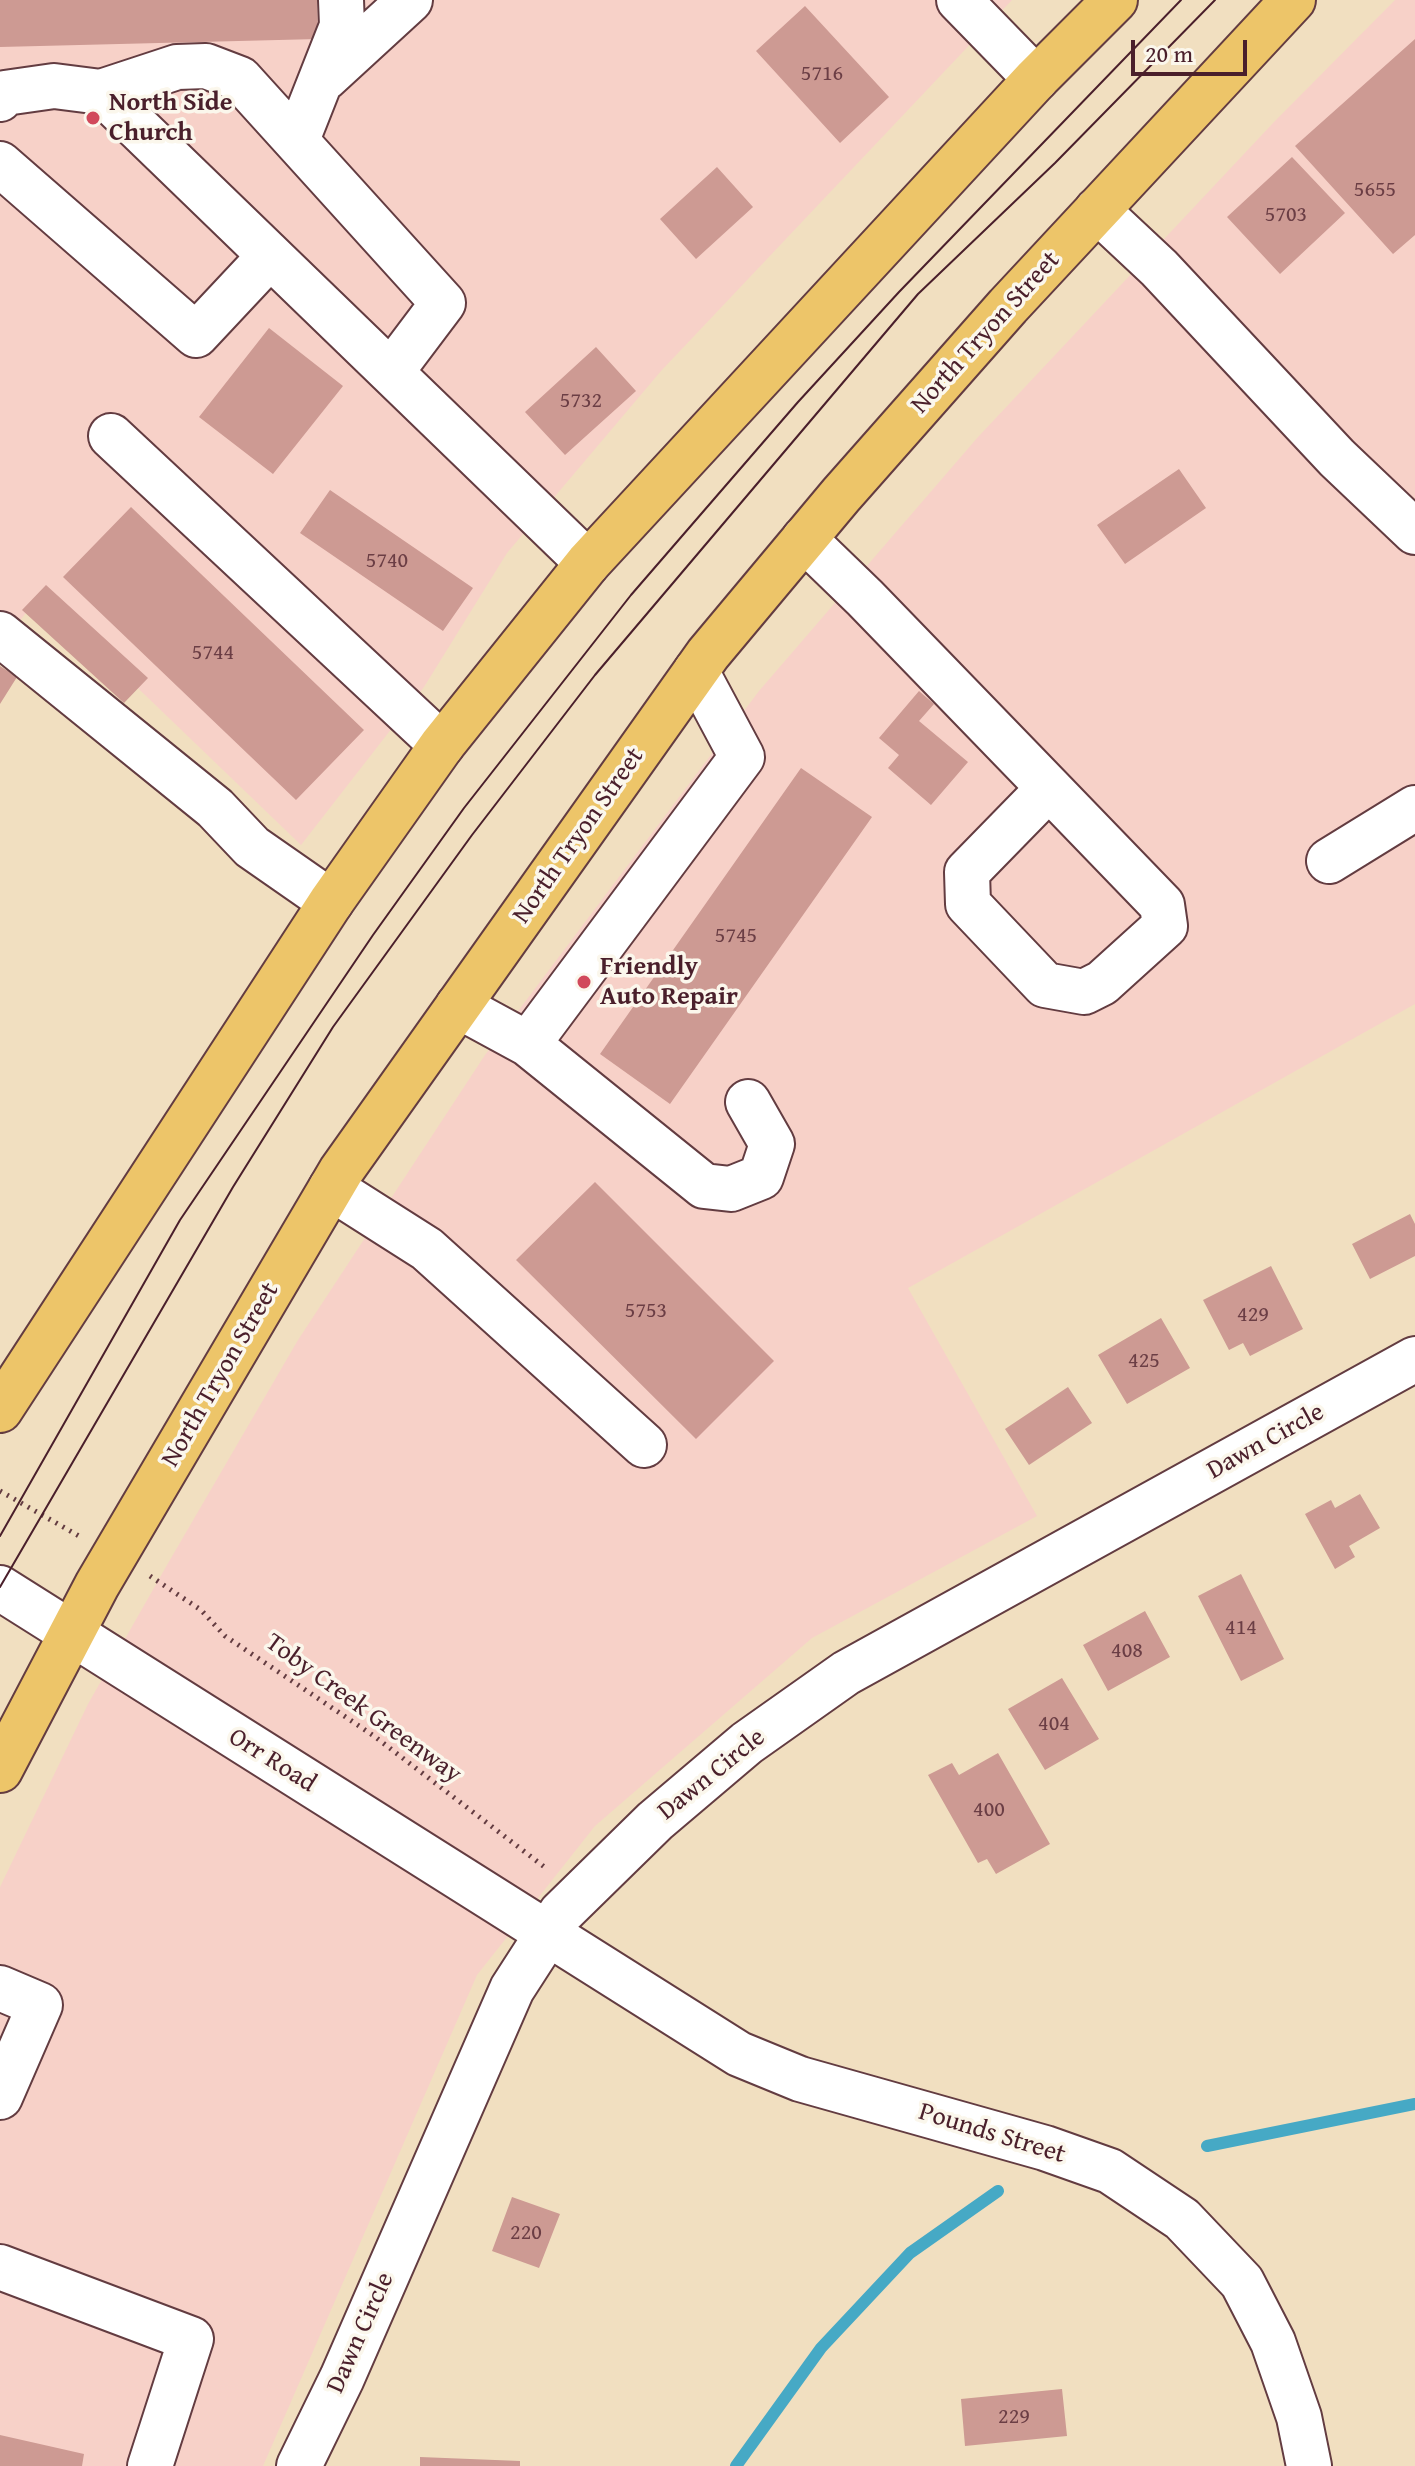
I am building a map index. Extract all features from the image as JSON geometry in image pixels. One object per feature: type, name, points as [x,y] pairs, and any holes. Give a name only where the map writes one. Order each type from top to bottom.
[{"type":"main road","points":[[0,1410],[331,902],[442,745],[588,563],[1036,79],[1115,0]]},
{"type":"main road","name":"North Tryon Street","points":[[0,1770],[70,1634],[331,1188],[696,671],[804,539],[1097,210],[1293,0]]},
{"type":"street","points":[[297,140],[342,26],[341,0]]},
{"type":"street","points":[[318,85],[410,0]]},
{"type":"street","points":[[959,0],[1036,79]]},
{"type":"street","points":[[0,99],[5,93],[54,86],[101,92],[177,67],[206,66],[240,79],[443,303],[391,372]]},
{"type":"street","points":[[101,92],[588,563]]},
{"type":"street","points":[[0,164],[196,335],[270,256]]},
{"type":"street","points":[[1097,210],[1159,268],[1337,458],[1415,532]]},
{"type":"street","points":[[111,436],[442,745]]},
{"type":"street","points":[[804,539],[1049,788],[1162,905],[1165,926],[1102,983],[1084,992],[1045,985],[968,904],[967,872],[1049,788]]},
{"type":"street","points":[[0,634],[215,808],[252,847],[331,902]]},
{"type":"street","points":[[528,1044],[742,757],[696,671]]},
{"type":"street","points":[[1329,861],[1415,808]]},
{"type":"street","points":[[458,1006],[528,1044],[704,1186],[731,1189],[761,1177],[772,1144],[748,1102]]},
{"type":"street","points":[[331,1188],[427,1249],[644,1445]]},
{"type":"street","name":"Dawn Circle","points":[[299,2466],[342,2378],[512,1989],[545,1933],[655,1821],[747,1743],[846,1673],[1415,1359]]},
{"type":"street","name":"Orr Road","points":[[0,1588],[545,1933]]},
{"type":"street","name":"Pounds Street","points":[[545,1933],[739,2054],[800,2079],[1045,2148],[1110,2171],[1182,2219],[1242,2282],[1267,2330],[1299,2417],[1309,2466]]},
{"type":"street","points":[[0,1988],[40,2005],[0,2097]]},
{"type":"street","points":[[0,2267],[191,2339],[150,2466]]},
{"type":"path","points":[[0,1491],[89,1541]]},
{"type":"path","name":"Toby Creek Greenway","points":[[141,1570],[201,1610],[225,1636],[374,1736],[554,1873]]},
{"type":"shaded area","points":[[0,0],[1012,0],[661,371],[507,553],[424,687],[301,845],[40,594],[10,634],[0,625]]},
{"type":"shaded area","points":[[1395,0],[1415,0],[1415,1004],[908,1288],[1037,1516],[812,1638],[595,1826],[477,1975],[263,2466],[0,2466],[0,1887],[88,1704],[298,1340],[485,1055],[759,691],[978,437],[1274,122]]},
{"type":"building","points":[[0,0],[317,0],[318,39],[0,47]]},
{"type":"building","points":[[805,6],[889,97],[840,143],[756,51]]},
{"type":"building","points":[[1415,39],[1415,235],[1393,254],[1295,146]]},
{"type":"building","points":[[1292,157],[1345,213],[1280,274],[1227,217]]},
{"type":"building","points":[[717,167],[753,207],[696,259],[660,219]]},
{"type":"building","points":[[269,328],[343,386],[273,474],[199,417]]},
{"type":"building","points":[[596,347],[636,391],[565,455],[525,412]]},
{"type":"building","points":[[1179,469],[1206,508],[1125,564],[1097,525]]},
{"type":"building","points":[[330,490],[473,588],[443,631],[300,533]]},
{"type":"building","points":[[131,507],[364,730],[296,800],[63,577]]},
{"type":"building","points":[[46,585],[148,678],[124,703],[22,610]]},
{"type":"building","points":[[0,666],[17,677],[0,704]]},
{"type":"building","points":[[919,691],[934,704],[919,721],[968,762],[931,805],[888,768],[899,755],[879,738]]},
{"type":"building","points":[[801,768],[872,817],[670,1104],[600,1054]]},
{"type":"building","points":[[595,1182],[774,1361],[696,1439],[516,1260]]},
{"type":"building","points":[[1410,1214],[1415,1224],[1415,1256],[1370,1279],[1352,1244]]},
{"type":"building","points":[[1271,1266],[1303,1329],[1250,1356],[1243,1343],[1229,1350],[1203,1300]]},
{"type":"building","points":[[1161,1318],[1190,1368],[1127,1404],[1098,1355]]},
{"type":"building","points":[[1068,1387],[1092,1423],[1029,1465],[1005,1429]]},
{"type":"building","points":[[1360,1494],[1380,1528],[1349,1546],[1355,1557],[1335,1569],[1305,1514],[1331,1500],[1335,1508]]},
{"type":"building","points":[[1241,1574],[1284,1659],[1241,1681],[1198,1596]]},
{"type":"building","points":[[1145,1611],[1170,1657],[1108,1691],[1083,1645]]},
{"type":"building","points":[[1062,1678],[1099,1739],[1045,1770],[1008,1709]]},
{"type":"building","points":[[998,1753],[1050,1844],[996,1874],[987,1859],[978,1863],[928,1775],[952,1763],[959,1775]]},
{"type":"building","points":[[512,2197],[560,2214],[539,2268],[492,2251]]},
{"type":"building","points":[[1062,2389],[1067,2436],[965,2446],[961,2399]]},
{"type":"building","points":[[0,2435],[84,2454],[82,2466],[0,2466]]},
{"type":"building","points":[[420,2457],[520,2461],[520,2466],[420,2466]]},
{"type":"waterway","points":[[1207,2146],[1415,2104]]},
{"type":"waterway","points":[[736,2466],[821,2348],[910,2253],[998,2191]]},
{"type":"tram line","points":[[0,1536],[180,1220],[373,935],[464,808],[631,595],[798,402],[899,292],[1181,0]]},
{"type":"tram line","points":[[0,1587],[233,1187],[333,1027],[472,835],[595,675],[918,294],[1055,163],[1215,0]]},
{"type":"place","name":"North Side Church","points":[[93,118]]},
{"type":"place","name":"Friendly Auto Repair","points":[[584,982]]}]
